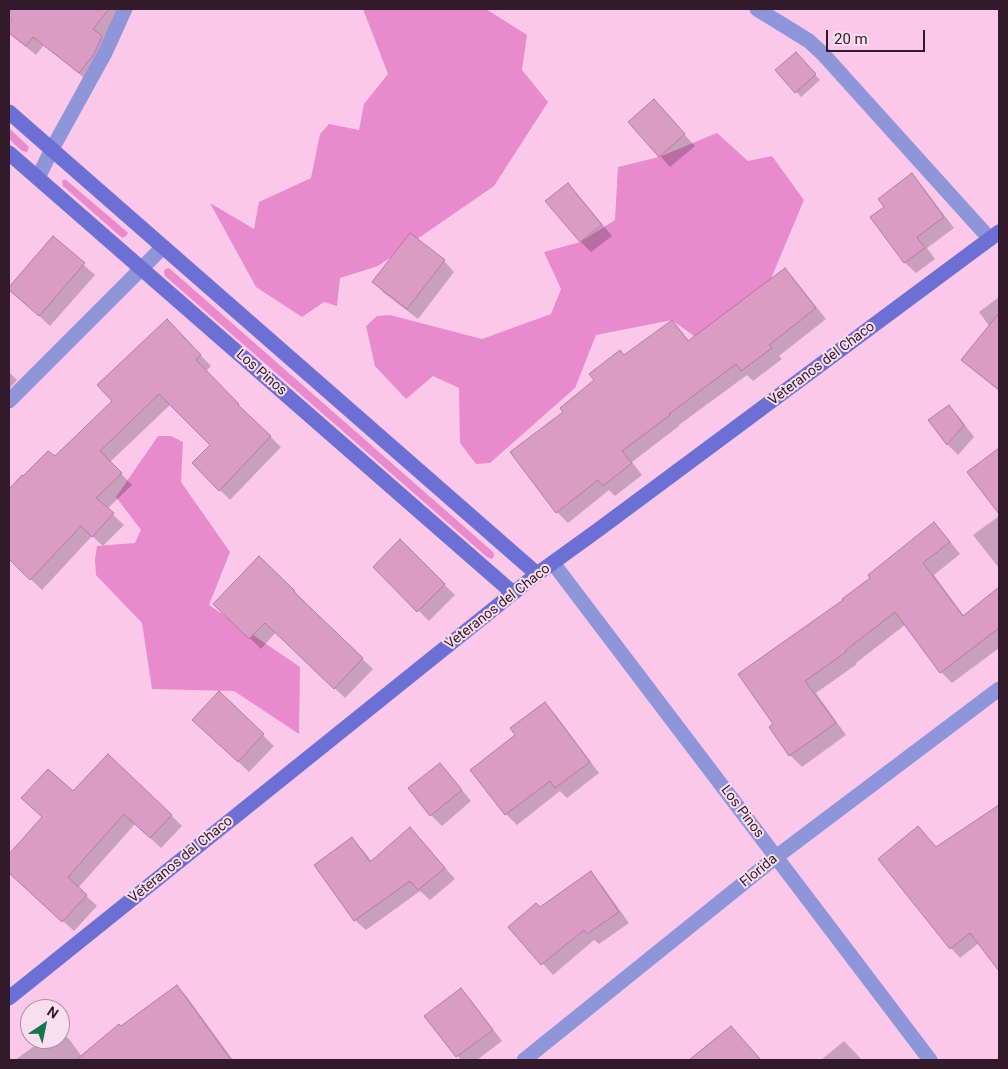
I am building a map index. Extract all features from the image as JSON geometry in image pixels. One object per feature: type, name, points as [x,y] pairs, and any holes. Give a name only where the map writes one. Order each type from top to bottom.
[{"type":"street","points":[[38,178],[105,53],[125,9]]},
{"type":"street","points":[[757,9],[809,41],[823,54],[994,236]]},
{"type":"street","points":[[9,112],[537,574]]},
{"type":"street","name":"Los Pinos","points":[[9,153],[514,593]]},
{"type":"street","name":"Veteranos del Chaco","points":[[9,998],[537,574],[994,236]]},
{"type":"street","points":[[9,401],[163,247]]},
{"type":"street","name":"Los Pinos","points":[[554,563],[930,1060]]},
{"type":"street","name":"Florida","points":[[524,1060],[776,857],[999,689]]},
{"type":"shaded area","points":[[363,9],[486,9],[527,35],[522,70],[548,102],[494,186],[378,266],[340,278],[337,306],[324,302],[302,317],[256,287],[210,203],[254,229],[259,202],[311,178],[320,134],[329,124],[359,130],[364,104],[388,74]]},
{"type":"shaded area","points":[[9,128],[29,147],[27,152],[22,151],[9,139]]},
{"type":"shaded area","points":[[717,133],[748,161],[772,156],[804,200],[762,300],[705,344],[672,320],[596,335],[575,388],[490,463],[476,464],[460,443],[459,388],[433,376],[406,399],[375,366],[366,326],[377,316],[390,315],[482,339],[551,314],[561,289],[544,252],[580,242],[615,220],[618,167],[659,157]]},
{"type":"shaded area","points":[[65,179],[126,231],[127,235],[123,238],[121,237],[63,186],[62,181]]},
{"type":"shaded area","points":[[169,268],[493,552],[494,556],[492,559],[487,557],[165,276],[164,271]]},
{"type":"shaded area","points":[[158,436],[171,436],[183,442],[181,482],[230,552],[209,605],[300,667],[299,734],[234,691],[152,689],[142,623],[96,575],[95,559],[97,546],[135,543],[141,530],[116,497]]},
{"type":"building","points":[[9,9],[109,9],[93,29],[102,36],[94,54],[79,73],[33,37],[26,46],[9,33],[9,23],[12,19],[9,17]]},
{"type":"building","points":[[796,52],[816,74],[795,93],[775,70]]},
{"type":"building","points":[[654,99],[685,134],[659,157],[628,122]]},
{"type":"building","points":[[912,173],[944,217],[917,237],[925,248],[904,263],[870,217],[884,207],[878,199]]},
{"type":"building","points":[[568,183],[602,225],[580,242],[545,201]]},
{"type":"building","points":[[410,233],[445,260],[407,309],[372,282]]},
{"type":"building","points":[[53,236],[85,263],[39,316],[9,290],[9,287]]},
{"type":"building","points":[[785,268],[816,308],[769,345],[772,348],[741,371],[736,364],[622,451],[632,463],[603,486],[598,480],[556,513],[510,452],[563,412],[560,408],[594,380],[589,374],[620,350],[624,355],[672,320],[688,341]]},
{"type":"building","points":[[999,313],[999,390],[961,360]]},
{"type":"building","points":[[167,319],[201,355],[196,360],[238,405],[271,436],[219,491],[192,463],[210,445],[159,394],[100,451],[122,473],[96,498],[114,513],[92,537],[81,526],[30,580],[9,559],[9,489],[48,451],[55,456],[112,401],[97,385]]},
{"type":"building","points":[[949,405],[964,425],[947,445],[928,420]]},
{"type":"building","points":[[999,448],[999,514],[967,472]]},
{"type":"building","points":[[934,522],[950,542],[923,563],[963,616],[999,587],[999,628],[940,673],[895,612],[846,652],[805,681],[836,723],[789,756],[769,727],[773,724],[738,674],[843,600],[870,578],[868,575]]},
{"type":"building","points":[[400,539],[445,584],[417,612],[373,567]]},
{"type":"building","points":[[259,556],[363,658],[334,689],[265,623],[249,639],[213,604]]},
{"type":"building","points":[[219,691],[264,734],[238,762],[192,720]]},
{"type":"building","points":[[545,702],[590,762],[555,788],[550,781],[505,815],[470,770],[515,735],[510,728]]},
{"type":"building","points":[[108,754],[172,815],[150,838],[124,814],[68,877],[87,895],[62,922],[9,873],[9,854],[42,817],[21,798],[48,769],[73,791]]},
{"type":"building","points":[[440,763],[462,790],[430,816],[408,788]]},
{"type":"building","points":[[999,805],[999,971],[970,933],[950,949],[878,859],[918,826],[936,847]]},
{"type":"building","points":[[410,827],[445,868],[418,890],[410,881],[354,921],[314,865],[352,837],[370,862]]},
{"type":"building","points":[[591,871],[619,912],[587,934],[584,930],[541,965],[508,927],[536,903],[540,907]]},
{"type":"building","points":[[177,985],[231,1060],[76,1060],[119,1024],[121,1026]]},
{"type":"building","points":[[461,988],[493,1030],[456,1057],[424,1016]]},
{"type":"building","points":[[731,1026],[761,1060],[689,1060]]}]
